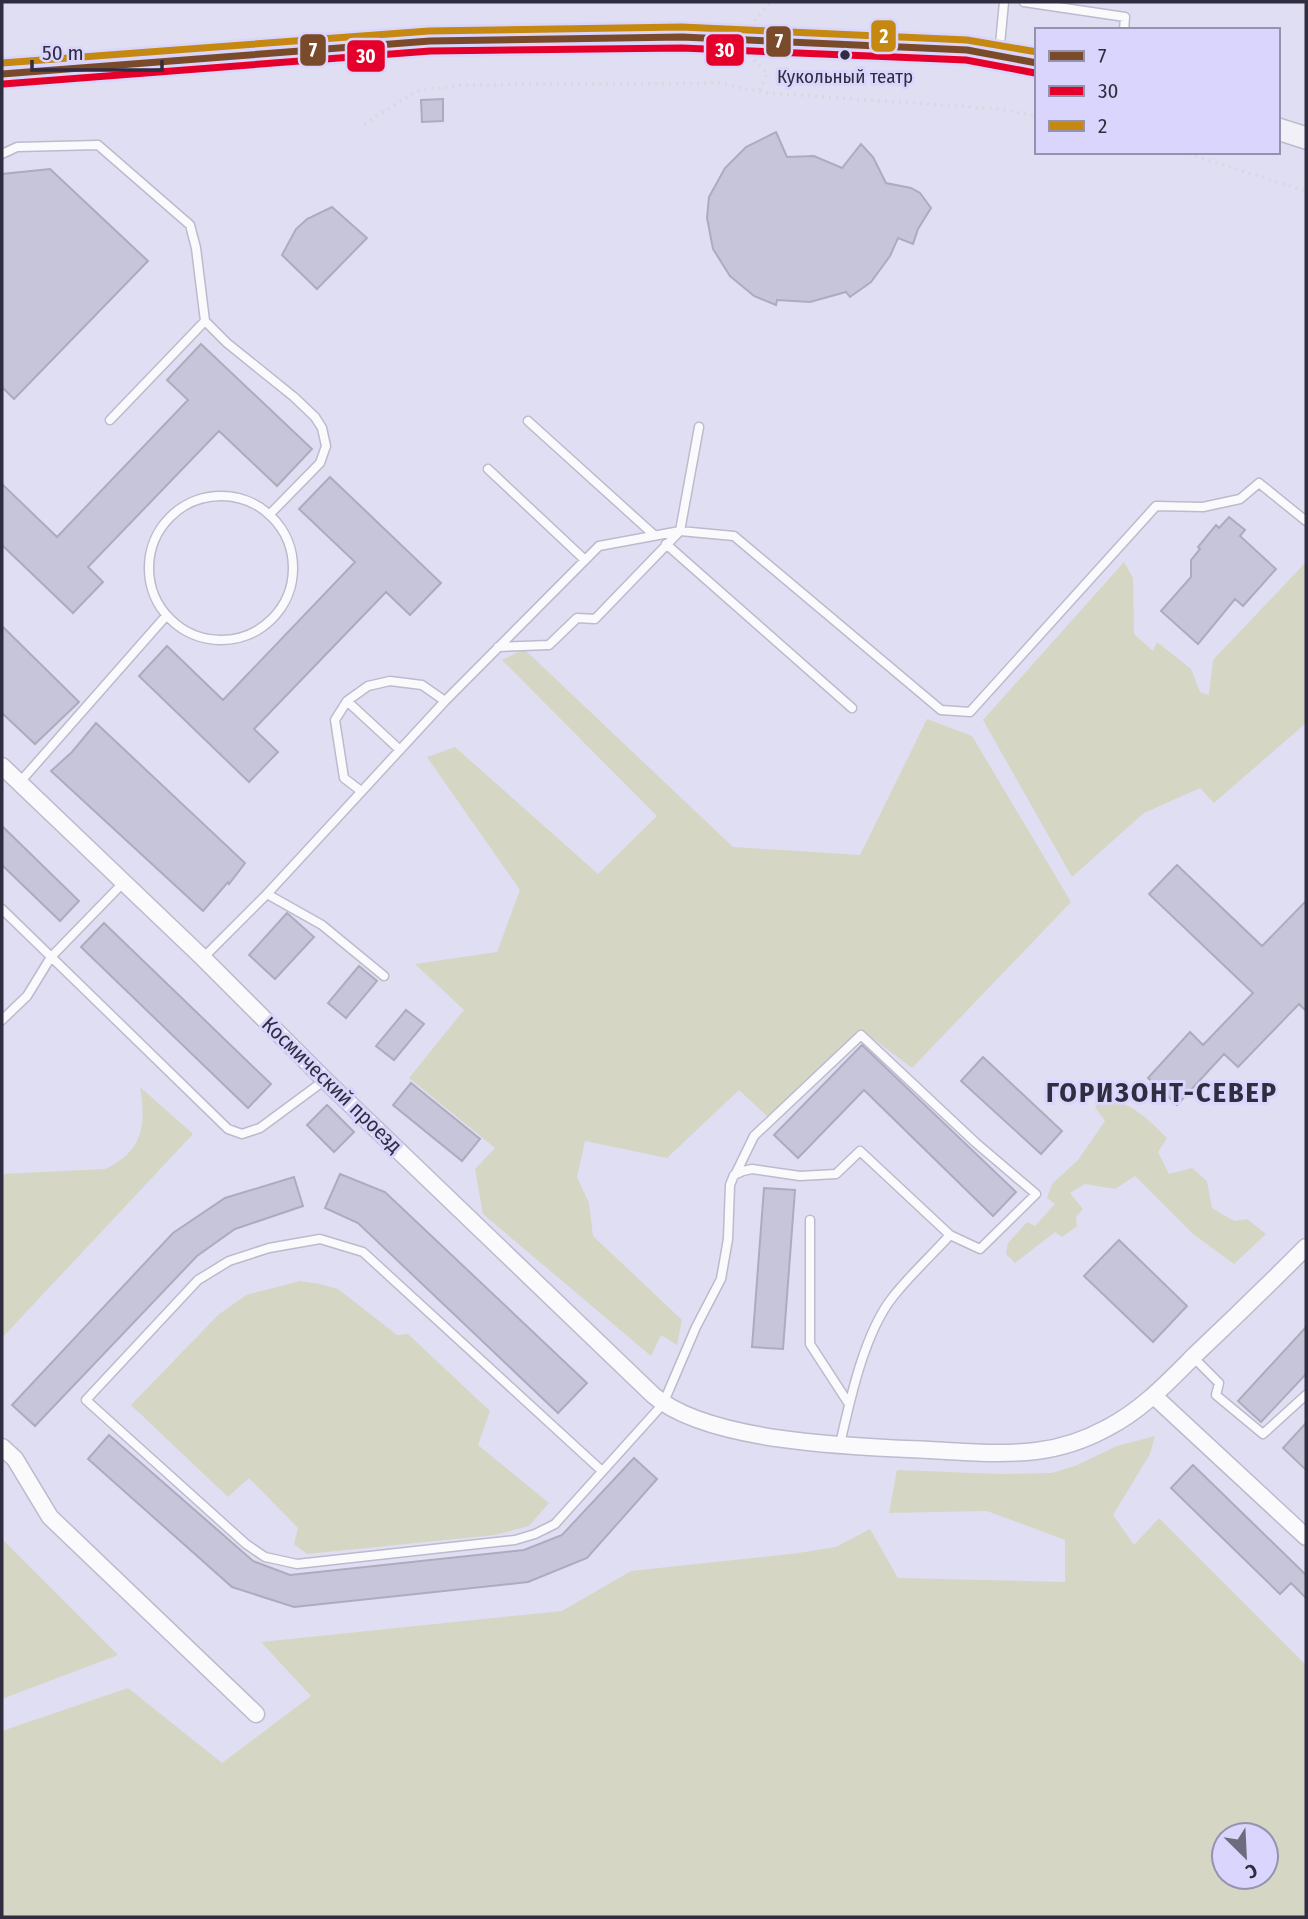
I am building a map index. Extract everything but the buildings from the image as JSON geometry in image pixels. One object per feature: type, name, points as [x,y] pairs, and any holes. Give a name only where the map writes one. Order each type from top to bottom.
[{"type":"main road","points":[[2,74],[430,41],[682,37],[967,50],[1035,64]]},
{"type":"main road","points":[[1280,130],[1306,138]]},
{"type":"street","name":"Космический проезд","points":[[2,766],[204,958],[325,1080],[663,1404]]},
{"type":"street","points":[[663,1404],[735,1430],[790,1439],[985,1453],[1039,1451],[1065,1445],[1094,1435],[1154,1396],[1306,1247]]},
{"type":"street","points":[[1154,1396],[1306,1537]]},
{"type":"street","points":[[2,1447],[15,1459],[51,1517],[256,1714]]},
{"type":"lane","points":[[999,56],[1003,2]]},
{"type":"lane","points":[[1024,2],[1125,17],[1124,28]]},
{"type":"lane","points":[[2,154],[17,147],[98,145],[190,225],[205,321],[227,343],[306,409],[325,434],[325,450],[320,463],[270,514]]},
{"type":"lane","points":[[110,420],[205,321]]},
{"type":"lane","points":[[528,421],[653,534]]},
{"type":"lane","points":[[498,647],[549,645],[577,618],[595,619],[680,531],[699,426]]},
{"type":"lane","points":[[488,469],[585,560]]},
{"type":"lane","points":[[204,958],[445,702],[598,546],[680,531],[734,536],[942,710],[970,712],[1156,506],[1203,507],[1240,499],[1259,483],[1306,521]]},
{"type":"lane","points":[[226,495],[249,501],[270,514],[285,533],[293,566],[293,578],[286,601],[272,620],[253,634],[230,640],[206,639],[184,631],[166,616],[153,595],[148,571],[151,547],[162,525],[179,509],[201,498],[226,495]]},
{"type":"lane","points":[[666,544],[852,709]]},
{"type":"lane","points":[[20,782],[166,616]]},
{"type":"lane","points":[[361,791],[344,778],[338,751],[335,720],[347,701],[368,686],[390,681],[422,685],[445,702]]},
{"type":"lane","points":[[347,701],[400,750]]},
{"type":"lane","points":[[2,1020],[27,996],[51,957],[123,883]]},
{"type":"lane","points":[[267,894],[323,925],[384,976]]},
{"type":"lane","points":[[2,909],[229,1129],[242,1134],[260,1128],[325,1080]]},
{"type":"lane","points":[[603,1471],[363,1252],[320,1239],[259,1251],[229,1261],[198,1280],[86,1400],[246,1544],[265,1557],[297,1564],[515,1540],[555,1524],[603,1471],[663,1404],[685,1351],[721,1279],[728,1239],[730,1185],[754,1136],[861,1035],[976,1143],[1036,1194],[980,1249],[950,1235],[860,1151],[836,1174],[800,1176],[759,1170],[736,1173]]},
{"type":"lane","points":[[810,1220],[810,1344],[849,1404]]},
{"type":"lane","points":[[840,1444],[849,1404],[875,1325],[893,1298],[950,1235]]},
{"type":"lane","points":[[1193,1357],[1219,1383],[1216,1395],[1263,1434],[1306,1395]]},
{"type":"path","points":[[755,18],[771,2]]},
{"type":"path","points":[[753,60],[767,73],[760,90]]},
{"type":"path","points":[[364,124],[417,91],[463,85],[719,83],[767,93],[999,109],[1035,116]]},
{"type":"path","points":[[1188,154],[1306,191]]},
{"type":"green space","points":[[1124,562],[1133,578],[1134,634],[1153,651],[1157,642],[1191,669],[1200,692],[1209,695],[1213,660],[1306,562],[1306,723],[1214,803],[1200,788],[1144,813],[1072,877],[983,720]]},
{"type":"green space","points":[[524,649],[733,847],[860,855],[927,719],[972,736],[1071,902],[912,1068],[863,1031],[767,1116],[739,1090],[667,1158],[585,1141],[577,1177],[589,1203],[593,1236],[682,1320],[677,1345],[661,1335],[651,1356],[483,1214],[475,1169],[495,1148],[409,1078],[464,1010],[415,964],[497,952],[520,890],[427,757],[455,747],[598,874],[657,816],[502,660]]},
{"type":"green space","points":[[140,1087],[193,1134],[2,1338],[2,1174],[105,1169],[118,1162],[135,1145],[139,1135],[143,1113]]},
{"type":"green space","points":[[1104,1098],[1131,1107],[1167,1138],[1158,1152],[1169,1174],[1192,1168],[1207,1181],[1212,1208],[1234,1221],[1247,1219],[1266,1234],[1234,1264],[1193,1234],[1135,1176],[1115,1189],[1085,1184],[1070,1193],[1083,1209],[1076,1217],[1077,1226],[1062,1237],[1055,1232],[1015,1263],[1006,1254],[1008,1243],[1027,1222],[1035,1226],[1055,1204],[1047,1198],[1052,1184],[1078,1160],[1105,1121],[1095,1107]]},
{"type":"green space","points":[[300,1281],[338,1289],[397,1335],[408,1334],[490,1411],[478,1445],[549,1503],[529,1526],[495,1535],[307,1554],[294,1544],[298,1528],[249,1478],[228,1497],[131,1405],[218,1315],[246,1295]]},
{"type":"green space","points":[[1155,1436],[1150,1454],[1113,1515],[1134,1545],[1159,1518],[1306,1665],[1306,1917],[2,1917],[2,1731],[128,1688],[222,1763],[311,1696],[261,1642],[562,1611],[631,1571],[836,1547],[870,1529],[898,1578],[1065,1582],[1065,1540],[987,1511],[889,1513],[897,1470],[1051,1473],[1075,1466],[1117,1446]]},
{"type":"green space","points":[[2,1539],[118,1655],[2,1699]]},
{"type":"transit line","name":"2","points":[[2,63],[429,31],[682,27],[967,40],[1035,52]]},
{"type":"transit line","name":"7","points":[[2,74],[430,41],[682,37],[967,50],[1035,63]]},
{"type":"transit line","name":"30","points":[[3,84],[430,51],[682,48],[966,60],[1035,73]]},
{"type":"place","name":"Кукольный театр","points":[[845,55]]},
{"type":"district","name":"ГОРИЗОНТ-СЕВЕР","points":[[1162,1092]]}]
